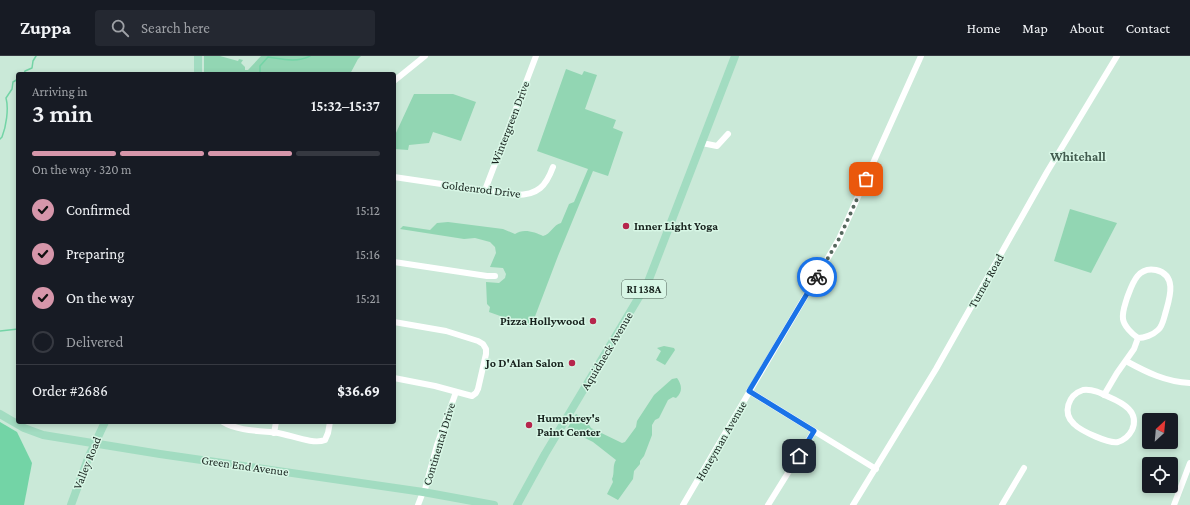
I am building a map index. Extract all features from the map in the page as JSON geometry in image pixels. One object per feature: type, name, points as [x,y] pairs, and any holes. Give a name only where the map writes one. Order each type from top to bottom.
[{"type":"main road","points":[[198,56],[198,72]]},
{"type":"main road","name":"Aquidneck Avenue","points":[[517,505],[545,454],[648,282],[736,56]]},
{"type":"main road","name":"Green End Avenue","points":[[0,414],[16,423]]},
{"type":"main road","name":"Green End Avenue","points":[[17,424],[43,435],[424,492],[494,505]]},
{"type":"main road","name":"Valley Road","points":[[71,505],[104,424]]},
{"type":"street","points":[[396,79],[425,56]]},
{"type":"street","name":"Wintergreen Drive","points":[[485,190],[536,56]]},
{"type":"street","name":"Honeyman Avenue","points":[[683,505],[839,239],[921,56]]},
{"type":"street","name":"Turner Road","points":[[853,505],[955,337],[1047,172],[1117,56]]},
{"type":"street","points":[[702,143],[717,146],[728,134]]},
{"type":"street","name":"Goldenrod Drive","points":[[396,177],[516,195],[528,194],[540,188],[549,178],[553,167]]},
{"type":"street","points":[[396,262],[486,276],[495,276]]},
{"type":"street","points":[[1146,270],[1157,270],[1163,273],[1169,280],[1172,289],[1171,296],[1159,329],[1153,334],[1138,338],[1124,323],[1124,309],[1135,277],[1146,270]]},
{"type":"street","name":"Continental Drive","points":[[396,322],[446,331],[478,341],[483,344],[486,349],[476,393],[472,396],[456,392],[437,445],[424,492],[418,505]]},
{"type":"street","points":[[1104,395],[1113,378],[1134,349],[1138,338]]},
{"type":"street","points":[[1126,360],[1141,369],[1162,378],[1190,383]]},
{"type":"street","points":[[396,378],[435,386],[456,392]]},
{"type":"street","points":[[1090,390],[1104,395],[1126,406],[1133,415],[1134,424],[1130,433],[1125,439],[1118,442],[1106,442],[1077,427],[1072,423],[1068,414],[1069,401],[1079,392],[1090,390]]},
{"type":"street","points":[[749,391],[876,469]]},
{"type":"street","points":[[228,424],[321,442],[325,440],[329,424]]},
{"type":"street","points":[[274,433],[276,424]]},
{"type":"street","points":[[768,505],[814,431]]},
{"type":"street","points":[[1174,505],[1190,463]]},
{"type":"street","points":[[1002,505],[1024,468]]},
{"type":"shaded area","points":[[204,56],[220,56],[238,61],[239,59],[243,60],[241,63],[245,67],[245,70],[248,70],[261,56],[361,56],[351,72],[204,72]]},
{"type":"shaded area","points":[[566,69],[582,75],[584,71],[597,75],[585,109],[616,120],[613,128],[623,132],[608,176],[593,171],[531,327],[489,312],[490,307],[487,304],[486,282],[499,283],[505,278],[506,274],[503,268],[490,267],[496,253],[495,247],[490,242],[475,238],[464,239],[400,229],[403,226],[430,230],[437,223],[448,222],[503,229],[515,234],[522,231],[529,231],[543,236],[561,223],[569,204],[574,202],[588,169],[537,151]]},
{"type":"shaded area","points":[[414,94],[453,94],[476,102],[461,141],[433,132],[429,143],[409,145],[408,150],[396,149],[396,133]]},
{"type":"shaded area","points":[[1070,209],[1117,223],[1091,273],[1054,261]]},
{"type":"shaded area","points":[[664,346],[674,348],[675,350],[665,365],[656,360],[661,351],[657,348]]},
{"type":"shaded area","points":[[677,378],[681,386],[681,391],[676,398],[673,397],[668,400],[659,418],[655,420],[652,425],[652,435],[644,456],[634,471],[633,479],[618,500],[607,494],[613,482],[612,479],[616,460],[593,442],[567,429],[576,414],[586,420],[591,428],[622,443],[625,442],[636,427],[637,421],[654,395],[672,379]]},
{"type":"shaded area","points":[[0,422],[17,432],[32,463],[24,505],[0,505]]},
{"type":"waterway","points":[[25,72],[32,68],[33,61],[36,56]]},
{"type":"waterway","points":[[260,72],[260,66],[268,57],[294,60],[310,56]]},
{"type":"waterway","points":[[0,139],[2,137],[7,118],[6,98],[12,89],[13,82],[16,80]]},
{"type":"waterway","points":[[0,331],[16,329]]},
{"type":"way so far","points":[[817,277],[839,239],[866,179]]},
{"type":"place","name":"Inner Light Yoga","points":[[626,226]]},
{"type":"place","name":"Pizza Hollywood","points":[[593,321]]},
{"type":"place","name":"Jo D'Alan Salon","points":[[572,363]]},
{"type":"place","name":"Humphrey's Paint Center","points":[[529,425]]},
{"type":"district","name":"Whitehall","points":[[1078,156]]},
{"type":"route","points":[[799,456],[814,431],[749,391],[817,277]]}]
